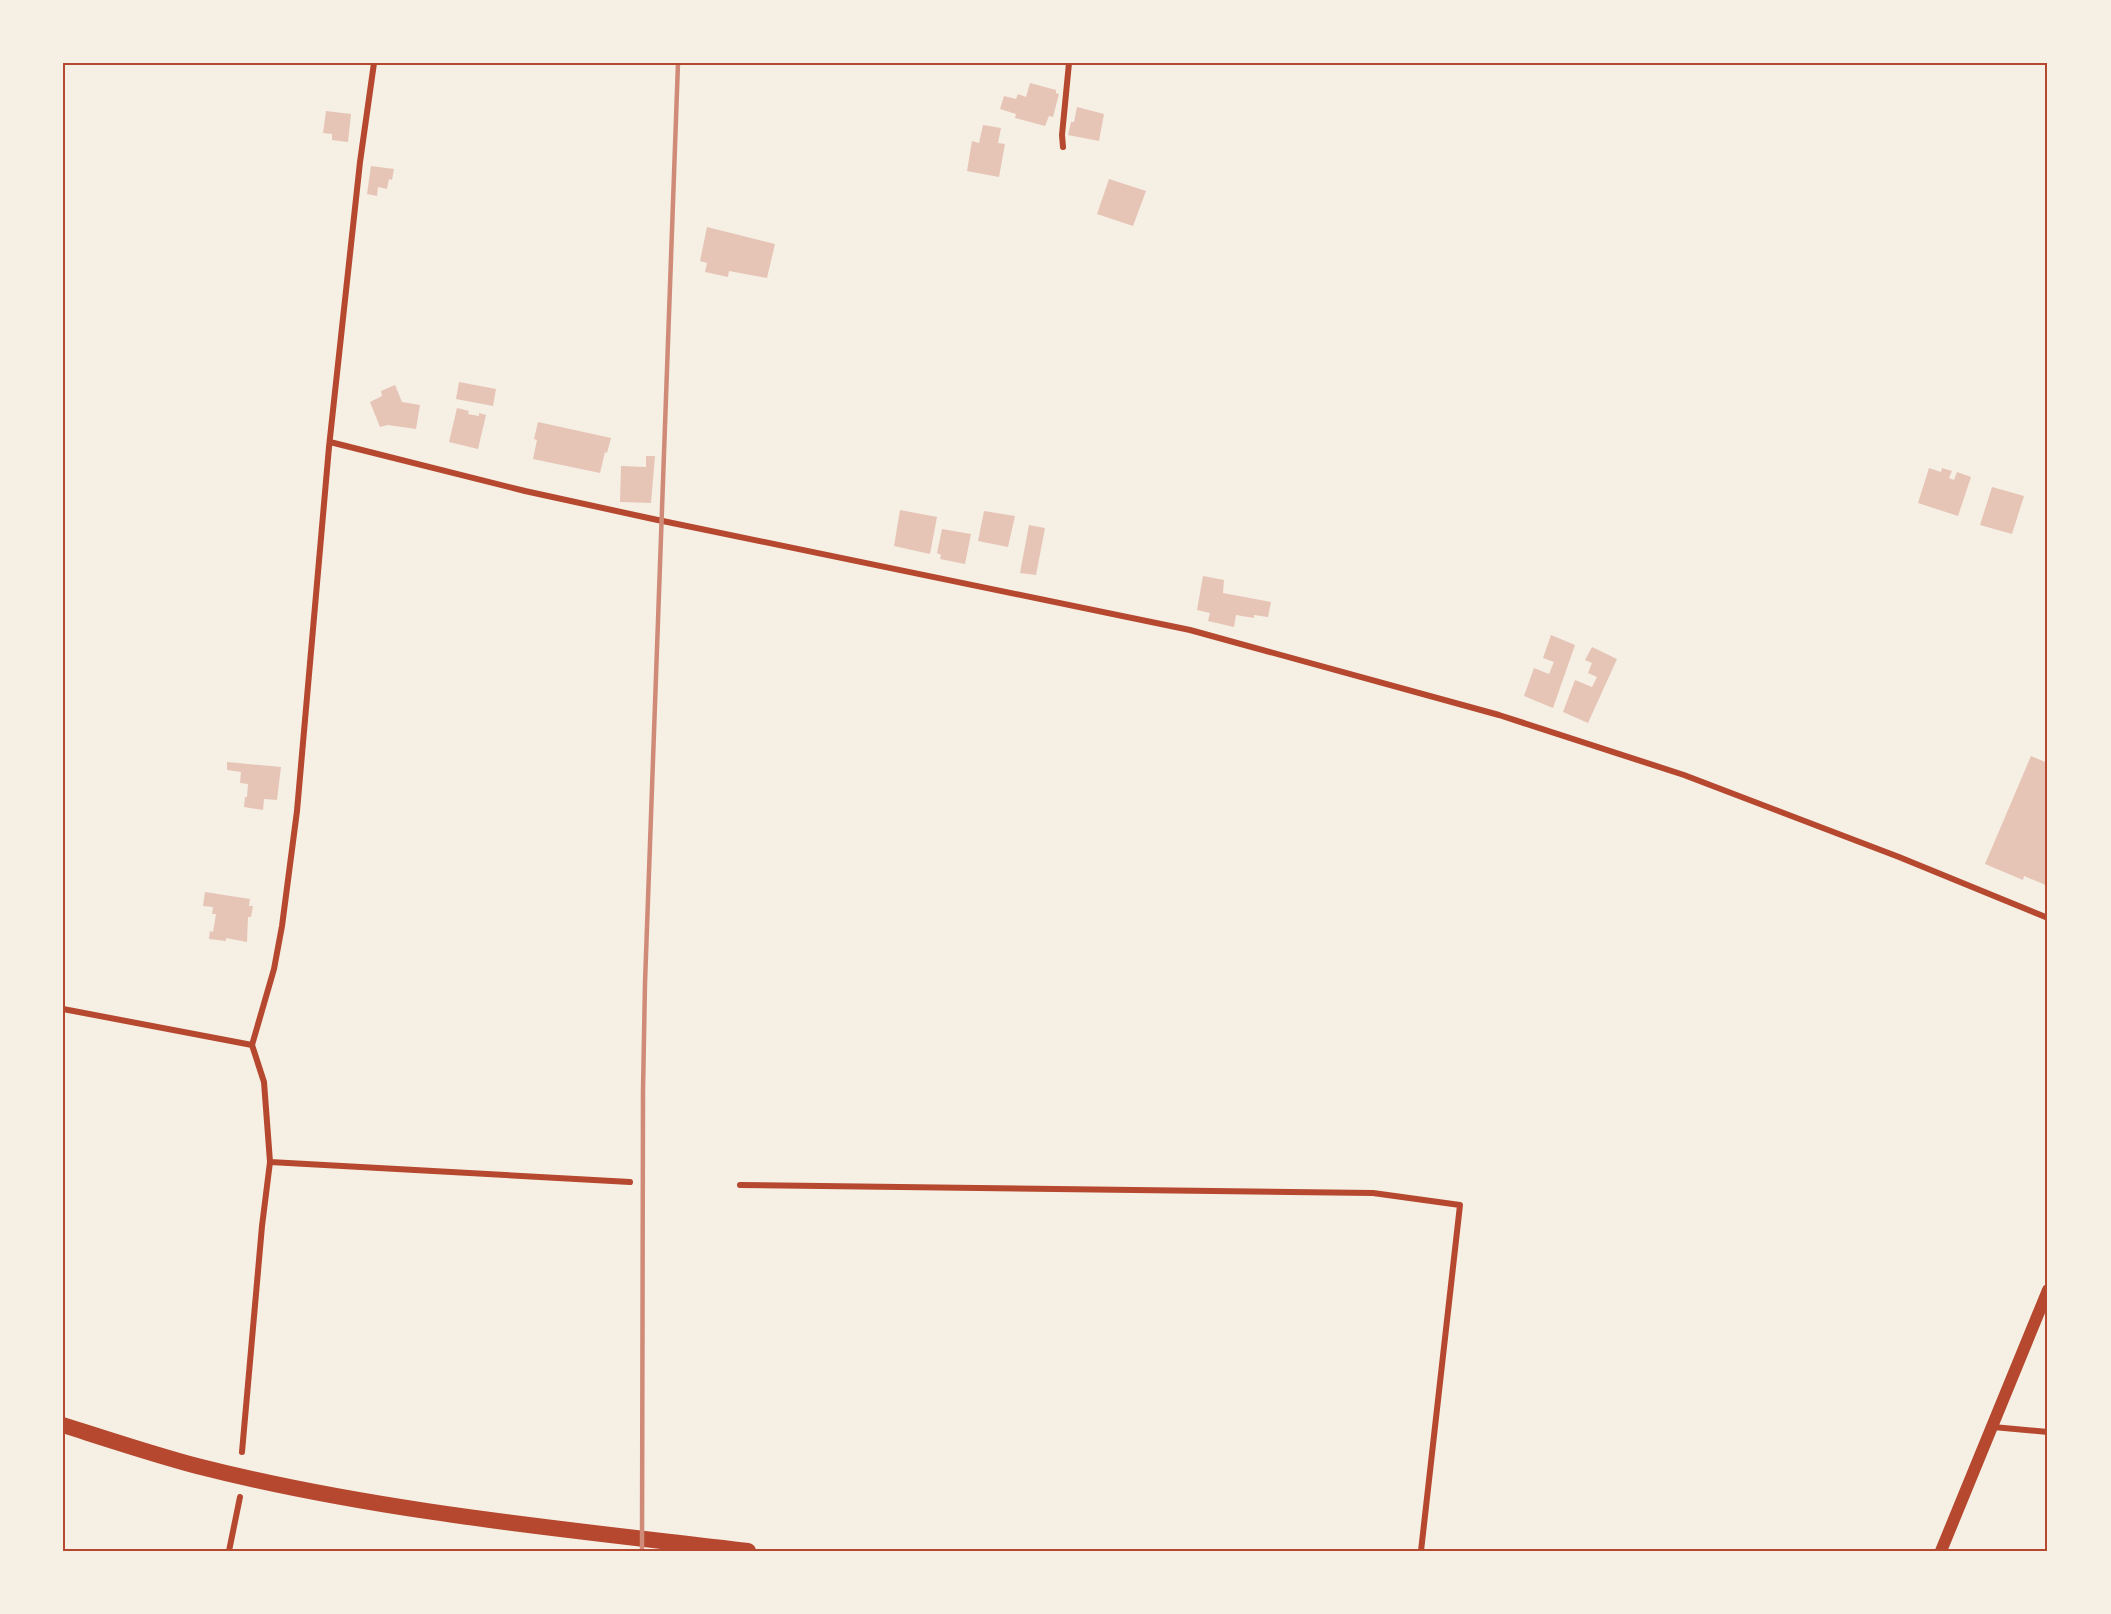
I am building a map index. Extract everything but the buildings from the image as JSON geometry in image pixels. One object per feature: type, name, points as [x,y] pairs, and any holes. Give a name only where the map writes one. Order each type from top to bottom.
[{"type":"highway","points":[[63,1425],[197,1466],[335,1496],[534,1525],[748,1551]]},
{"type":"main road","points":[[1941,1551],[2048,1290]]},
{"type":"street","points":[[242,1452],[262,1226],[270,1162],[264,1082],[252,1044],[274,969],[297,811],[330,442],[360,162],[374,63]]},
{"type":"street","points":[[1063,147],[1062,135],[1069,63]]},
{"type":"street","points":[[330,442],[525,491],[661,521],[1190,630],[1499,715],[1684,775],[1899,857],[2048,918]]},
{"type":"street","points":[[63,1009],[252,1044]]},
{"type":"street","points":[[270,1162],[630,1182]]},
{"type":"street","points":[[740,1185],[1373,1193],[1460,1205],[1421,1551]]},
{"type":"street","points":[[1993,1427],[2048,1432]]},
{"type":"street","points":[[229,1551],[240,1497]]},
{"type":"railway","points":[[642,1551],[645,983],[678,63]]}]
